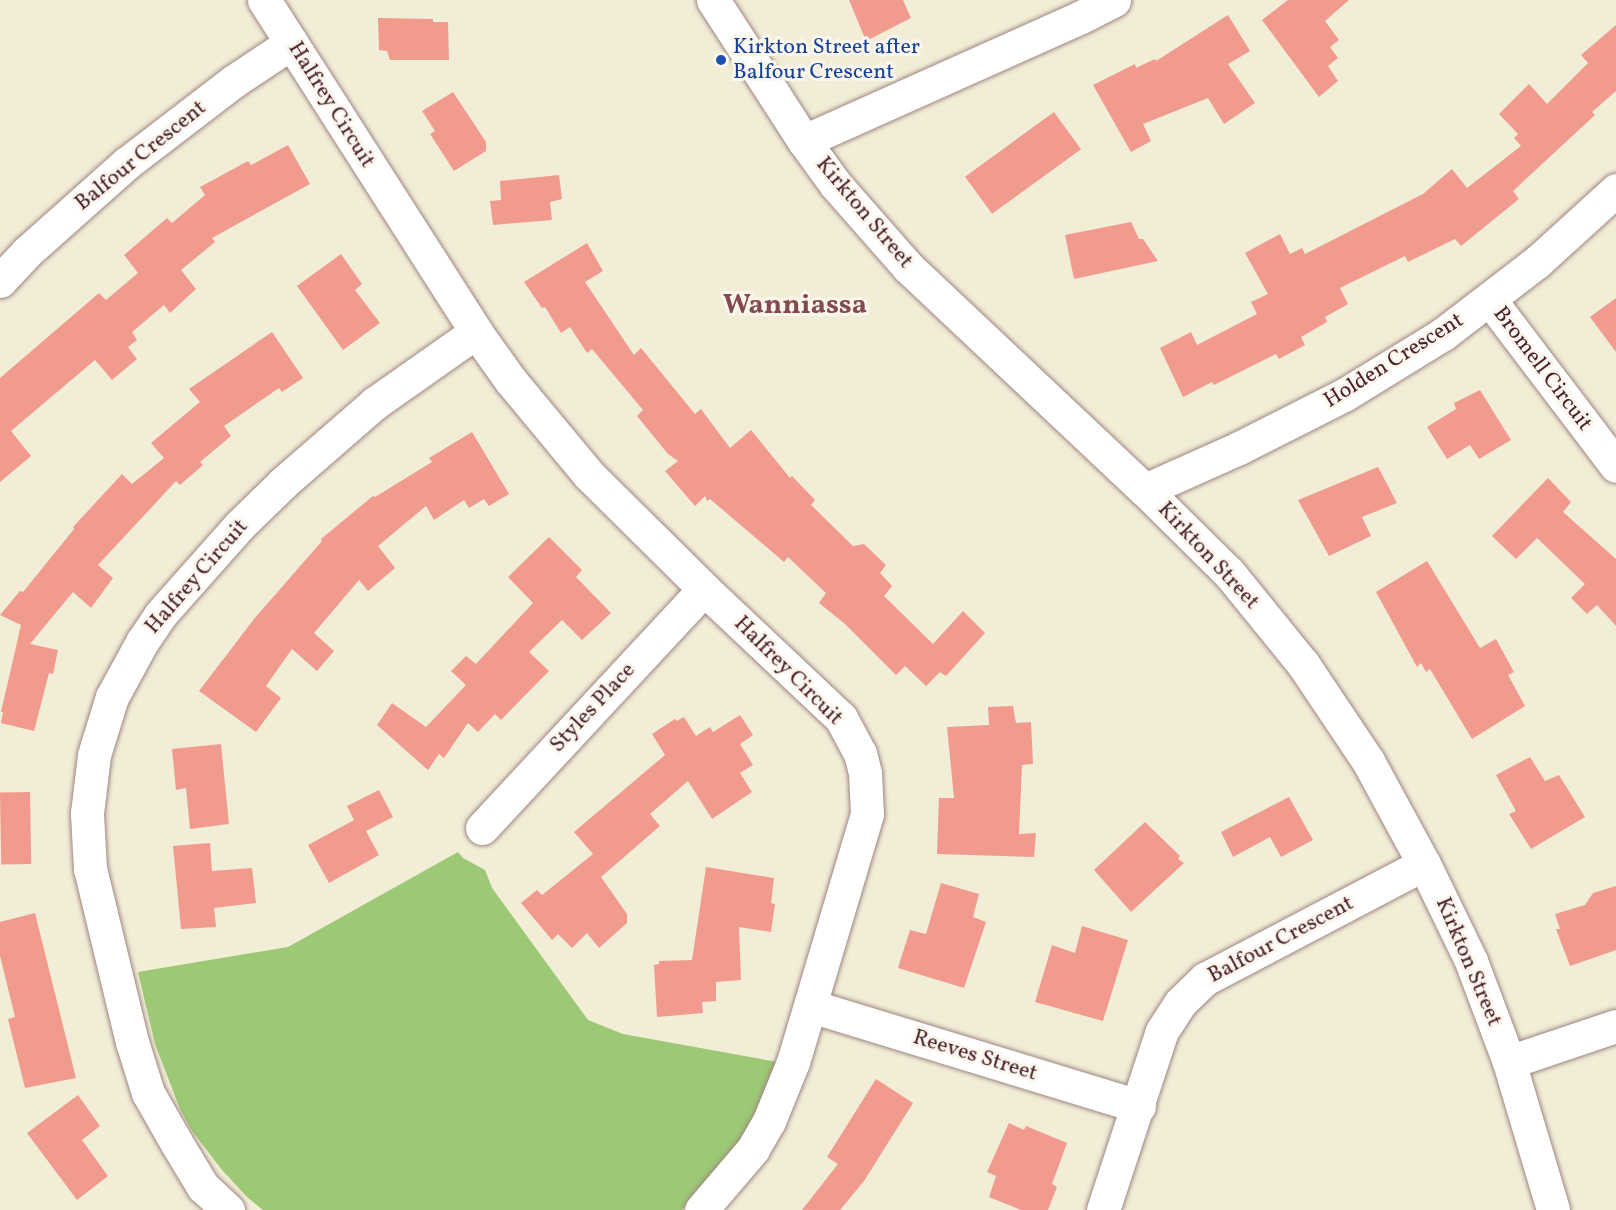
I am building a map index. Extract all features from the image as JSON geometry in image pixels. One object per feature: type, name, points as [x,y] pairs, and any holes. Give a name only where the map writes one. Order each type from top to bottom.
[{"type":"street","name":"Halfrey Circuit","points":[[264,0],[476,332],[511,381],[589,474],[704,589],[841,718],[860,753],[866,773],[867,814],[793,1062],[769,1121],[753,1149],[701,1210]]},
{"type":"street","name":"Kirkton Street","points":[[713,0],[804,141],[836,185],[908,267],[1145,490],[1229,573],[1303,664],[1368,761],[1424,864],[1471,961],[1509,1062],[1553,1210]]},
{"type":"street","points":[[804,141],[1081,17],[1114,0]]},
{"type":"street","name":"Balfour Crescent","points":[[0,281],[27,252],[127,163],[234,81],[291,43]]},
{"type":"street","name":"Holden Crescent","points":[[1145,490],[1239,448],[1344,395],[1443,334],[1537,262],[1616,190]]},
{"type":"street","name":"Bromell Circuit","points":[[1490,300],[1616,466]]},
{"type":"street","name":"Halfrey Circuit","points":[[228,1210],[204,1187],[148,1093],[132,1042],[90,869],[87,813],[94,755],[112,697],[142,642],[160,615],[240,525],[283,483],[375,403],[476,332]]},
{"type":"street","name":"Styles Place","points":[[482,828],[704,589]]},
{"type":"street","name":"Balfour Crescent","points":[[1103,1210],[1162,1031],[1180,1003],[1205,979],[1424,864]]},
{"type":"street","name":"Reeves Street","points":[[811,1006],[1138,1106]]},
{"type":"street","points":[[1509,1062],[1616,1026]]},
{"type":"green space","points":[[458,852],[463,858],[485,870],[492,888],[588,1020],[623,1034],[783,1063],[748,1134],[682,1210],[263,1210],[247,1197],[222,1170],[192,1131],[180,1109],[155,1044],[138,972],[288,947]]},
{"type":"building","points":[[849,0],[903,0],[911,18],[866,41]]},
{"type":"building","points":[[1288,0],[1349,0],[1325,21],[1339,40],[1330,47],[1338,58],[1328,66],[1338,81],[1319,97],[1262,20]]},
{"type":"building","points":[[1228,15],[1250,51],[1228,64],[1255,103],[1224,124],[1208,98],[1143,124],[1151,141],[1131,152],[1093,85],[1135,64],[1136,68],[1155,59],[1156,61]]},
{"type":"building","points":[[378,18],[433,19],[433,22],[448,22],[449,60],[390,60],[387,51],[379,50]]},
{"type":"building","points":[[1616,25],[1616,91],[1592,112],[1595,115],[1513,191],[1519,199],[1461,246],[1455,239],[1408,262],[1405,256],[1340,288],[1348,304],[1325,317],[1327,322],[1301,337],[1305,345],[1279,359],[1276,354],[1214,385],[1212,382],[1183,397],[1160,348],[1191,332],[1197,345],[1257,314],[1251,302],[1268,294],[1245,253],[1280,234],[1290,254],[1302,248],[1305,254],[1423,194],[1452,169],[1467,188],[1521,146],[1514,138],[1518,134],[1499,114],[1529,84],[1547,104],[1588,63],[1581,55]]},
{"type":"building","points":[[453,92],[486,142],[486,151],[454,171],[430,134],[435,131],[422,111]]},
{"type":"building","points":[[1054,112],[1081,149],[992,214],[965,177]]},
{"type":"building","points":[[288,145],[310,184],[212,238],[215,242],[181,270],[196,289],[170,313],[164,305],[132,332],[137,340],[128,347],[137,359],[112,380],[95,360],[11,431],[31,456],[0,482],[0,378],[99,293],[106,300],[138,273],[124,255],[167,218],[172,223],[205,195],[200,187],[248,161],[251,165]]},
{"type":"building","points":[[559,175],[562,199],[550,202],[552,220],[493,225],[490,201],[501,200],[500,181]]},
{"type":"building","points":[[1131,222],[1139,239],[1143,239],[1158,261],[1074,279],[1065,235]]},
{"type":"building","points":[[587,243],[603,271],[585,282],[634,355],[641,348],[695,414],[701,409],[730,448],[751,430],[790,478],[792,476],[815,500],[811,505],[853,546],[864,544],[886,565],[880,573],[892,586],[884,596],[933,644],[963,611],[985,633],[946,676],[940,672],[926,686],[905,666],[896,675],[845,624],[819,603],[826,593],[788,557],[784,562],[710,499],[707,501],[705,496],[695,506],[665,471],[678,461],[668,454],[637,416],[643,410],[592,349],[587,353],[570,327],[561,333],[545,307],[542,308],[524,282]]},
{"type":"building","points":[[341,254],[362,284],[355,290],[380,323],[343,350],[297,286]]},
{"type":"building","points":[[1616,298],[1616,352],[1590,317]]},
{"type":"building","points":[[272,332],[303,378],[282,392],[279,388],[224,426],[231,436],[200,462],[203,465],[180,485],[176,481],[98,565],[113,578],[91,608],[73,592],[30,644],[58,650],[53,674],[49,673],[34,731],[1,723],[3,712],[1,712],[21,625],[0,615],[20,591],[23,592],[74,529],[73,527],[122,474],[132,484],[164,458],[151,443],[200,402],[189,389]]},
{"type":"building","points":[[1480,390],[1511,440],[1479,459],[1470,445],[1447,459],[1427,427],[1456,409],[1454,403]]},
{"type":"building","points":[[472,432],[509,494],[489,506],[484,499],[469,508],[464,500],[434,520],[426,506],[378,546],[395,568],[368,591],[359,580],[314,633],[334,651],[317,671],[292,649],[266,686],[281,698],[256,732],[199,691],[254,619],[322,541],[321,539],[373,496],[375,497],[432,462],[429,458]]},
{"type":"building","points":[[1378,467],[1397,503],[1362,517],[1371,536],[1329,556],[1298,500]]},
{"type":"building","points":[[1548,478],[1571,502],[1563,512],[1616,559],[1616,626],[1597,605],[1587,614],[1571,598],[1585,584],[1537,538],[1516,559],[1492,536]]},
{"type":"building","points":[[549,537],[582,570],[576,577],[611,613],[582,640],[562,620],[529,652],[549,671],[501,720],[495,714],[478,732],[468,723],[444,758],[439,754],[428,770],[377,725],[392,703],[426,727],[466,685],[451,671],[466,656],[476,664],[533,603],[508,577]]},
{"type":"building","points":[[1427,561],[1480,648],[1496,639],[1514,672],[1508,675],[1525,706],[1472,739],[1430,669],[1426,672],[1421,663],[1417,667],[1376,592]]},
{"type":"building","points":[[1013,706],[1016,723],[1031,722],[1033,764],[1022,765],[1019,834],[1036,833],[1034,857],[937,854],[939,798],[954,798],[947,727],[989,725],[988,707]]},
{"type":"building","points":[[740,715],[753,735],[740,744],[753,765],[740,773],[752,792],[712,819],[688,781],[650,814],[660,826],[601,877],[627,914],[627,923],[599,948],[587,933],[572,948],[558,934],[552,940],[521,903],[537,890],[542,895],[593,854],[574,832],[665,755],[652,734],[675,719],[676,721],[684,717],[696,736],[710,727],[713,732]]},
{"type":"building","points":[[221,744],[229,824],[190,829],[186,788],[176,790],[172,749]]},
{"type":"building","points":[[1530,757],[1545,781],[1559,775],[1585,817],[1531,849],[1509,814],[1516,811],[1496,775]]},
{"type":"building","points":[[379,790],[393,817],[366,831],[379,855],[329,883],[308,845],[354,820],[347,806]]},
{"type":"building","points":[[30,792],[31,864],[1,865],[0,793]]},
{"type":"building","points":[[1289,797],[1313,840],[1281,857],[1270,837],[1233,857],[1221,832]]},
{"type":"building","points":[[1145,822],[1180,856],[1178,859],[1184,863],[1131,912],[1094,870]]},
{"type":"building","points":[[210,843],[212,871],[252,868],[256,903],[214,908],[216,927],[181,929],[173,846]]},
{"type":"building","points":[[706,867],[774,878],[771,903],[775,904],[771,932],[739,927],[741,980],[716,982],[716,1001],[702,1002],[703,1013],[657,1017],[654,965],[659,964],[659,961],[692,960]]},
{"type":"building","points":[[941,883],[979,894],[973,917],[986,922],[964,988],[898,968],[910,930],[926,934]]},
{"type":"building","points":[[1616,886],[1616,950],[1570,966],[1556,929],[1560,929],[1555,914],[1585,905],[1593,893]]},
{"type":"building","points":[[35,913],[76,1078],[25,1088],[8,1019],[15,1017],[0,956],[0,922]]},
{"type":"building","points":[[1082,926],[1128,940],[1103,1021],[1035,1002],[1052,945],[1075,953]]},
{"type":"building","points":[[876,1079],[913,1103],[864,1181],[840,1210],[802,1210],[838,1164],[827,1157]]},
{"type":"building","points":[[78,1095],[100,1126],[82,1140],[108,1176],[77,1200],[27,1133]]},
{"type":"building","points":[[1009,1123],[1024,1130],[1026,1126],[1067,1143],[1052,1184],[1057,1187],[1048,1210],[1021,1210],[989,1197],[996,1176],[987,1172]]},
{"type":"place","name":"Kirkton Street after Balfour Crescent","points":[[721,60]]},
{"type":"district","name":"Wanniassa","points":[[795,306]]}]
